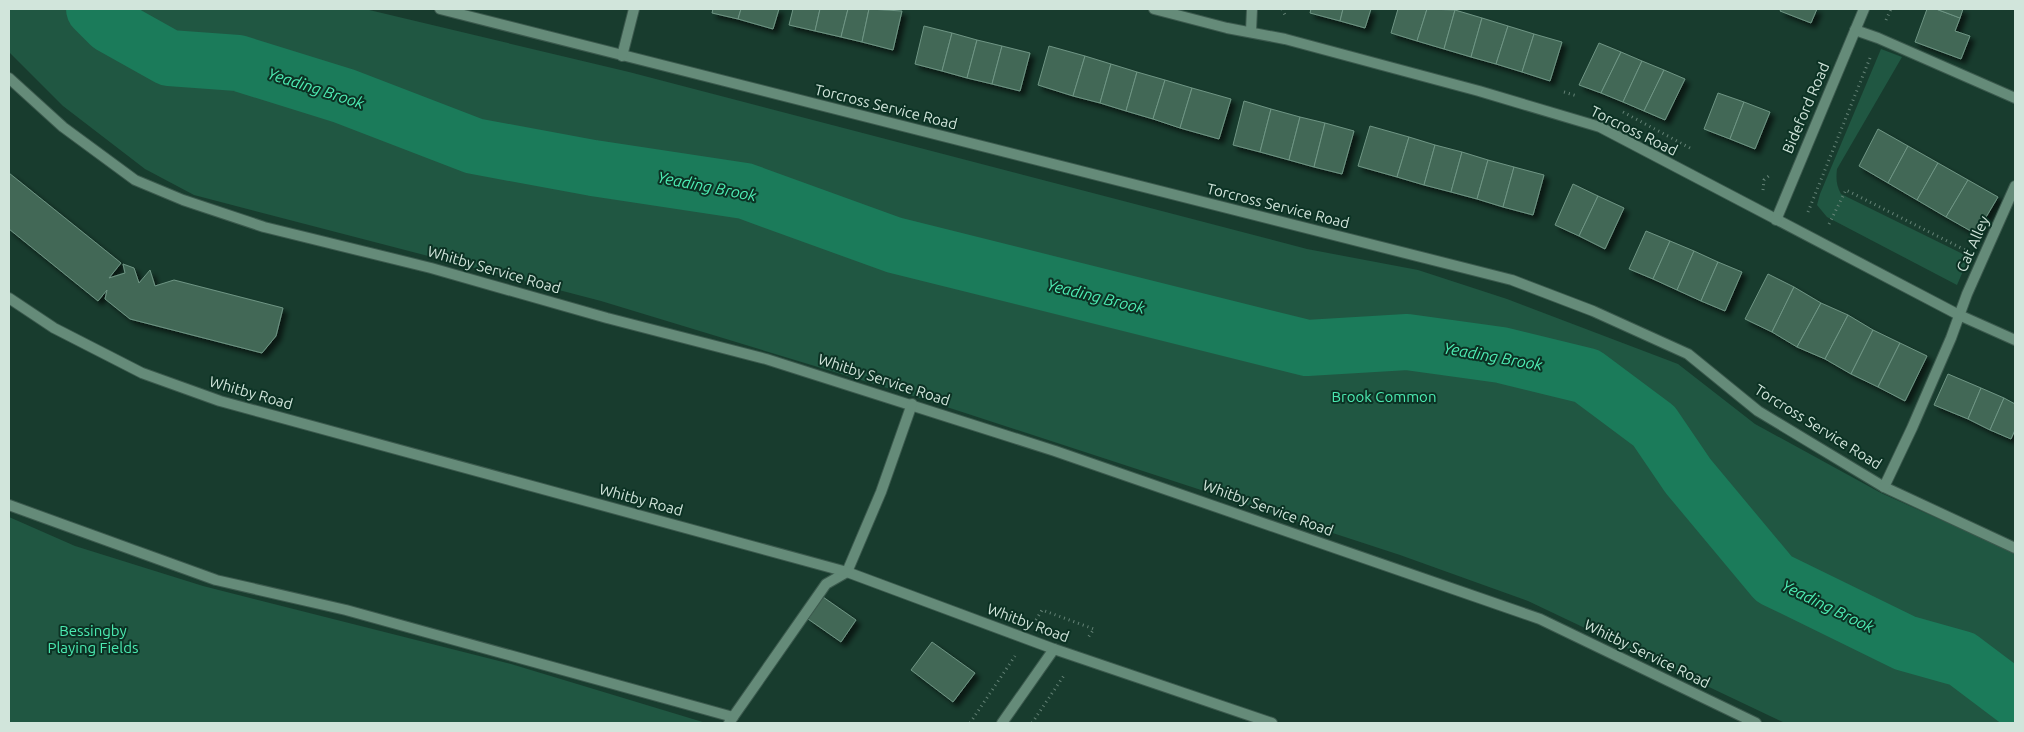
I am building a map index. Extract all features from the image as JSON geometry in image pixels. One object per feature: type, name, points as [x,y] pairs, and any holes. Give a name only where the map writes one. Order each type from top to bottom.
[{"type":"street","name":"Torcross Service Road","points":[[440,9],[1512,280],[1593,311],[1688,354],[1758,410],[1884,487],[2015,548]]},
{"type":"street","points":[[622,56],[634,9]]},
{"type":"street","name":"Torcross Road","points":[[1154,9],[1227,28],[1250,31],[1479,91],[1600,127],[1959,315],[2015,340]]},
{"type":"street","points":[[1250,31],[1252,9]]},
{"type":"street","name":"Bideford Road","points":[[1776,220],[1864,9]]},
{"type":"street","points":[[1855,30],[1878,38],[2015,98]]},
{"type":"street","name":"Whitby Service Road","points":[[9,78],[63,128],[135,180],[183,200],[264,227],[431,268],[607,318],[766,359],[912,404],[1182,494],[1540,619],[1756,723]]},
{"type":"street","name":"Cat Alley","points":[[1959,315],[2015,186]]},
{"type":"street","name":"Whitby Road","points":[[9,298],[54,328],[142,373],[220,401],[847,572],[1054,649],[1272,723]]},
{"type":"street","name":"Torcross Service Road","points":[[1884,487],[1916,419],[1959,315]]},
{"type":"street","points":[[9,505],[216,580],[346,610],[731,720],[826,584],[847,572],[880,492],[912,404]]},
{"type":"street","points":[[1002,723],[1054,649]]},
{"type":"path","points":[[1815,216],[1808,213],[1821,176],[1891,9]]},
{"type":"path","points":[[1829,224],[1846,190],[1967,251]]},
{"type":"path","points":[[1822,220],[1837,228]]},
{"type":"path","points":[[970,723],[1014,658]]},
{"type":"path","points":[[1032,723],[1064,677]]},
{"type":"green space","name":"Brook Common","points":[[9,9],[365,9],[629,72],[1307,249],[1418,270],[1507,299],[1678,364],[1755,424],[1881,493],[2015,553],[2015,723],[1785,723],[1528,601],[1400,555],[907,394],[601,301],[194,195],[145,169],[63,106],[9,52]]},
{"type":"green space","points":[[1881,49],[1902,57],[1837,169],[1838,188],[1841,194],[1969,257],[1957,285],[1827,217],[1817,205]]},
{"type":"green space","name":"Bessingby Playing Fields","points":[[9,517],[75,546],[203,586],[511,664],[706,723],[9,723]]},
{"type":"building","points":[[713,9],[741,9],[738,19],[712,13]]},
{"type":"building","points":[[741,9],[779,9],[773,29],[738,19]]},
{"type":"building","points":[[793,9],[820,9],[815,31],[789,25]]},
{"type":"building","points":[[820,9],[848,9],[841,37],[815,31]]},
{"type":"building","points":[[848,9],[869,9],[862,42],[841,37]]},
{"type":"building","points":[[869,9],[902,11],[893,50],[862,42]]},
{"type":"building","points":[[1311,9],[1343,9],[1340,21],[1310,13]]},
{"type":"building","points":[[1343,9],[1371,9],[1365,28],[1340,21]]},
{"type":"building","points":[[1398,9],[1427,9],[1417,41],[1391,33]]},
{"type":"building","points":[[1427,9],[1455,10],[1444,49],[1417,41]]},
{"type":"building","points":[[1781,9],[1817,9],[1811,23],[1780,11]]},
{"type":"building","points":[[1927,9],[1936,9],[1960,18],[1955,31],[1970,36],[1961,59],[1915,42]]},
{"type":"building","points":[[1936,9],[1963,9],[1960,18]]},
{"type":"building","points":[[1455,10],[1482,18],[1471,57],[1444,49]]},
{"type":"building","points":[[1482,18],[1508,26],[1496,64],[1471,57]]},
{"type":"building","points":[[924,26],[952,33],[942,71],[915,64]]},
{"type":"building","points":[[1508,26],[1534,34],[1522,72],[1496,64]]},
{"type":"building","points":[[952,33],[977,40],[967,78],[942,71]]},
{"type":"building","points":[[1534,34],[1562,42],[1550,81],[1522,72]]},
{"type":"building","points":[[977,40],[1002,46],[992,84],[967,78]]},
{"type":"building","points":[[1599,43],[1621,52],[1601,93],[1579,85]]},
{"type":"building","points":[[1002,46],[1030,53],[1020,91],[992,84]]},
{"type":"building","points":[[1049,46],[1085,56],[1073,96],[1038,85]]},
{"type":"building","points":[[1621,52],[1642,61],[1623,102],[1601,93]]},
{"type":"building","points":[[1085,56],[1111,64],[1100,103],[1073,96]]},
{"type":"building","points":[[1642,61],[1664,70],[1644,111],[1623,102]]},
{"type":"building","points":[[1111,64],[1137,72],[1126,111],[1100,103]]},
{"type":"building","points":[[1664,70],[1685,79],[1665,120],[1644,111]]},
{"type":"building","points":[[1137,72],[1165,80],[1153,119],[1126,111]]},
{"type":"building","points":[[1165,80],[1192,88],[1180,128],[1153,119]]},
{"type":"building","points":[[1192,88],[1231,99],[1219,139],[1180,128]]},
{"type":"building","points":[[1718,93],[1744,102],[1730,139],[1704,129]]},
{"type":"building","points":[[1244,101],[1271,109],[1260,152],[1233,145]]},
{"type":"building","points":[[1744,102],[1770,112],[1755,149],[1730,139]]},
{"type":"building","points":[[1271,109],[1300,117],[1289,160],[1260,152]]},
{"type":"building","points":[[1300,117],[1325,123],[1314,167],[1289,160]]},
{"type":"building","points":[[1325,123],[1354,131],[1342,174],[1314,167]]},
{"type":"building","points":[[1370,126],[1409,137],[1397,177],[1358,166]]},
{"type":"building","points":[[1878,129],[1908,146],[1888,183],[1859,166]]},
{"type":"building","points":[[1409,137],[1435,145],[1424,185],[1397,177]]},
{"type":"building","points":[[1435,145],[1462,152],[1451,192],[1424,185]]},
{"type":"building","points":[[1908,146],[1938,163],[1917,200],[1888,183]]},
{"type":"building","points":[[1462,152],[1488,160],[1477,199],[1451,192]]},
{"type":"building","points":[[1488,160],[1514,167],[1503,207],[1477,199]]},
{"type":"building","points":[[1938,163],[1968,180],[1946,217],[1917,200]]},
{"type":"building","points":[[1514,167],[1544,175],[1533,215],[1503,207]]},
{"type":"building","points":[[9,173],[121,263],[109,278],[125,273],[123,264],[134,268],[139,283],[150,270],[155,286],[174,280],[283,308],[276,336],[262,353],[130,319],[105,299],[107,290],[98,301],[9,229]]},
{"type":"building","points":[[1968,180],[1998,197],[1976,234],[1946,217]]},
{"type":"building","points":[[1573,184],[1598,196],[1579,236],[1555,225]]},
{"type":"building","points":[[1598,196],[1624,208],[1605,249],[1579,236]]},
{"type":"building","points":[[1646,231],[1670,241],[1653,279],[1629,269]]},
{"type":"building","points":[[1670,241],[1694,251],[1677,290],[1653,279]]},
{"type":"building","points":[[1694,251],[1718,262],[1701,301],[1677,290]]},
{"type":"building","points":[[1718,262],[1742,272],[1725,311],[1701,301]]},
{"type":"building","points":[[1768,274],[1794,287],[1772,332],[1745,319]]},
{"type":"building","points":[[1794,287],[1821,303],[1797,347],[1772,332]]},
{"type":"building","points":[[1821,303],[1848,315],[1825,359],[1797,347]]},
{"type":"building","points":[[1848,315],[1873,330],[1851,374],[1825,359]]},
{"type":"building","points":[[1873,330],[1900,343],[1878,387],[1851,374]]},
{"type":"building","points":[[1900,343],[1927,356],[1905,401],[1878,387]]},
{"type":"building","points":[[1948,374],[1981,388],[1968,419],[1934,405]]},
{"type":"building","points":[[1981,388],[2004,398],[1990,430],[1968,419]]},
{"type":"building","points":[[2004,398],[2015,404],[2015,430],[2011,439],[1990,430]]},
{"type":"building","points":[[823,597],[856,620],[841,642],[808,619]]},
{"type":"building","points":[[932,642],[975,673],[953,702],[911,670]]},
{"type":"waterway","name":"Yeading Brook","points":[[94,9],[110,25],[169,58],[238,63],[344,96],[474,146],[593,168],[745,191],[894,245],[1307,348],[1407,342],[1501,355],[1587,376],[1654,426],[1688,476],[1774,579],[1905,643],[1962,659],[2015,699]]}]
